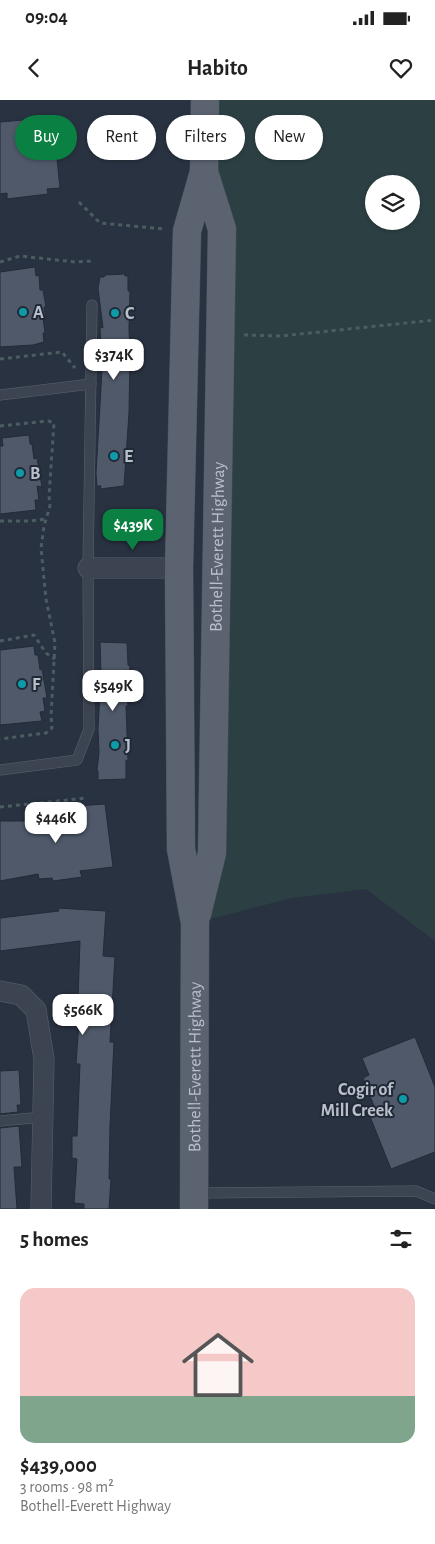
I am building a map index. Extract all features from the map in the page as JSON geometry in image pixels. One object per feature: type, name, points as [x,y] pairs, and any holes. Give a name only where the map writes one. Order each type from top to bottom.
[{"type":"main road","name":"Bothell-Everett Highway","points":[[194,1201],[195,923],[181,850],[179,568],[187,231],[204,172],[205,100]]},
{"type":"main road","name":"Bothell-Everett Highway","points":[[195,923],[212,853],[222,229],[204,172]]},
{"type":"street","points":[[88,568],[179,568]]},
{"type":"street","points":[[0,990],[21,995],[36,1010],[44,1059],[41,1209]]},
{"type":"lane","points":[[0,770],[77,760],[89,729],[88,568],[92,305]]},
{"type":"lane","points":[[0,395],[91,384]]},
{"type":"lane","points":[[0,1121],[43,1117]]},
{"type":"lane","points":[[194,1201],[416,1191],[435,1199]]},
{"type":"path","points":[[79,202],[100,223],[187,231]]},
{"type":"path","points":[[0,262],[20,256],[75,262],[94,261]]},
{"type":"path","points":[[220,335],[281,336],[435,320]]},
{"type":"path","points":[[0,359],[62,352],[75,368],[66,387]]},
{"type":"path","points":[[0,426],[48,421],[54,423],[48,496],[50,506],[41,548],[46,599],[55,643],[52,728],[46,733],[0,738]]},
{"type":"path","points":[[0,522],[29,522],[46,519]]},
{"type":"path","points":[[0,641],[34,634],[46,653],[55,659]]},
{"type":"path","points":[[0,807],[87,798]]},
{"type":"green space","points":[[201,100],[435,100],[435,941],[366,889],[291,898],[195,923],[212,853],[222,229],[211,160],[245,160],[245,115],[203,115]]},
{"type":"building","points":[[15,121],[15,160],[57,160],[60,188],[47,189],[48,194],[7,199],[7,193],[0,194],[0,122]]},
{"type":"building","name":"A","points":[[35,267],[36,276],[39,275],[40,290],[43,290],[46,307],[44,307],[46,319],[43,318],[44,342],[33,345],[0,347],[0,272]]},
{"type":"building","points":[[125,274],[125,276],[128,276],[128,291],[130,291],[130,356],[129,413],[124,486],[100,489],[101,486],[97,486],[96,473],[102,370],[100,327],[103,328],[98,288],[100,277]]},
{"type":"building","name":"B","points":[[29,435],[34,459],[37,458],[42,487],[37,486],[39,500],[35,500],[36,510],[0,514],[0,446],[3,446],[2,438]]},
{"type":"building","points":[[100,642],[127,643],[128,665],[130,666],[129,687],[127,687],[128,706],[126,706],[128,761],[126,760],[126,779],[98,780]]},
{"type":"building","name":"F","points":[[34,646],[35,655],[38,655],[40,670],[42,669],[47,698],[43,698],[45,711],[40,712],[42,721],[0,725],[0,650]]},
{"type":"building","points":[[105,804],[113,867],[80,871],[82,877],[53,881],[52,878],[39,879],[38,874],[0,881],[0,821],[31,821],[31,815],[47,813],[48,808]]},
{"type":"building","points":[[58,908],[106,911],[103,956],[115,957],[110,1042],[114,1042],[109,1209],[84,1209],[84,1204],[74,1203],[77,1159],[72,1158],[72,1136],[77,1136],[80,1064],[76,1064],[79,1020],[73,1020],[74,999],[78,999],[80,941],[0,951],[0,918],[59,911]]},
{"type":"building","name":"Cogir of Mill Creek","points":[[415,1037],[435,1087],[435,1152],[391,1169],[369,1114],[376,1111],[363,1078],[369,1075],[362,1058]]},
{"type":"building","points":[[19,1070],[21,1105],[17,1105],[18,1112],[0,1114],[0,1071]]},
{"type":"building","points":[[19,1126],[22,1167],[14,1167],[17,1209],[0,1209],[0,1128]]},
{"type":"place","name":"A","points":[[23,312]]},
{"type":"place","name":"C","points":[[115,313]]},
{"type":"place","name":"E","points":[[114,456]]},
{"type":"place","name":"B","points":[[20,473]]},
{"type":"place","name":"F","points":[[22,684]]},
{"type":"place","name":"J","points":[[115,745]]},
{"type":"place","name":"Cogir of Mill Creek","points":[[403,1099]]}]
